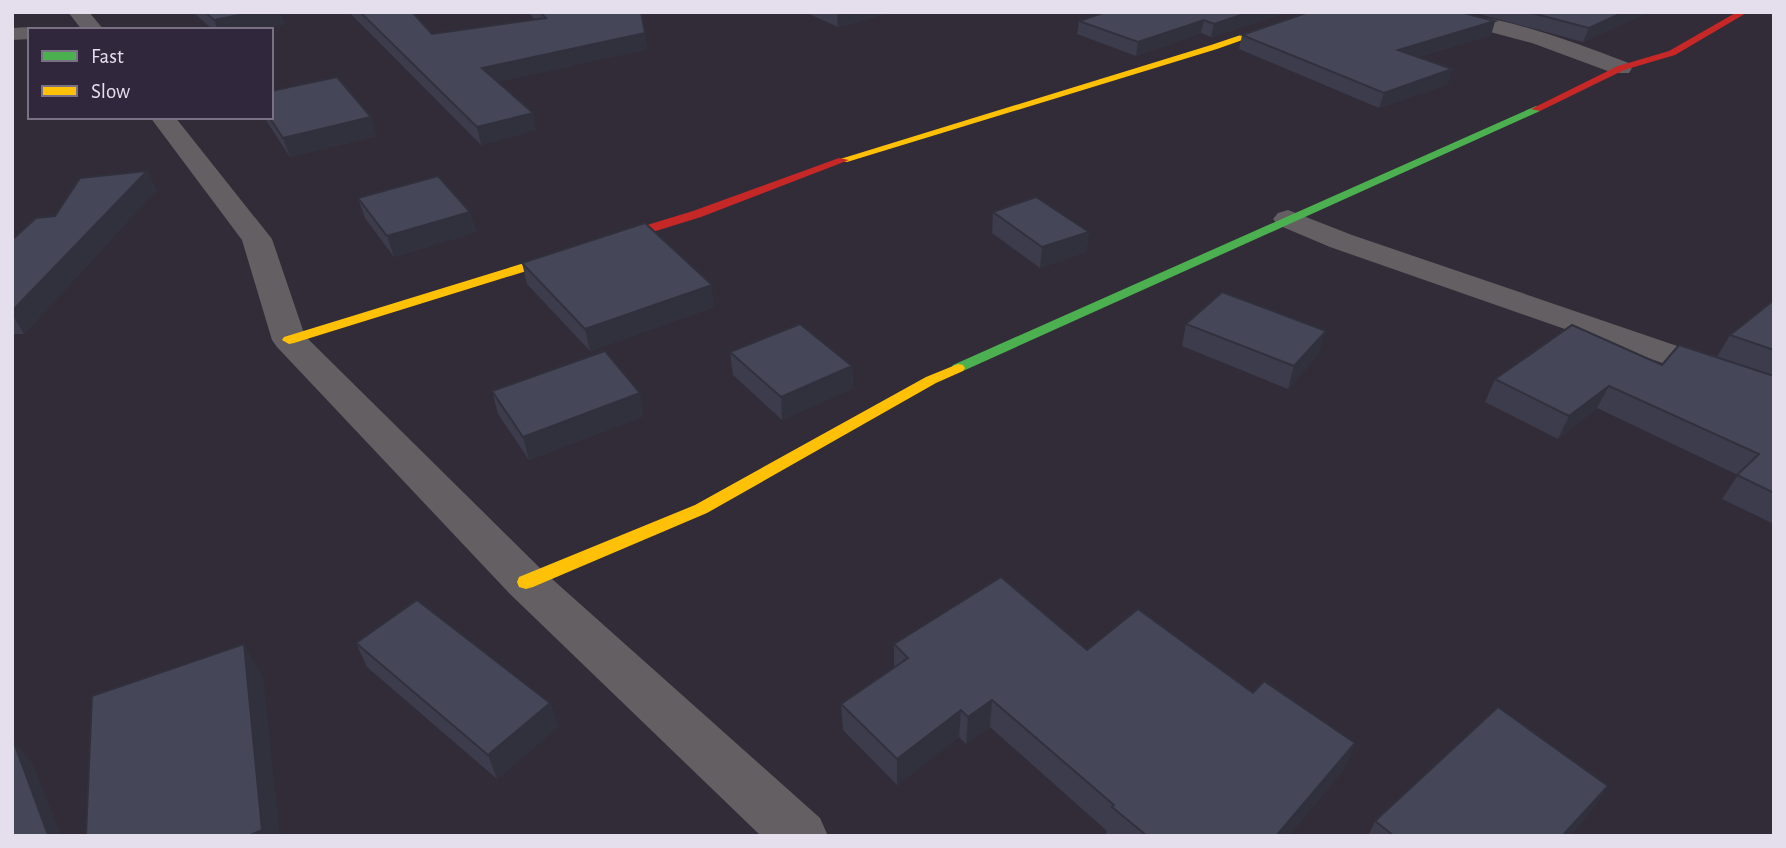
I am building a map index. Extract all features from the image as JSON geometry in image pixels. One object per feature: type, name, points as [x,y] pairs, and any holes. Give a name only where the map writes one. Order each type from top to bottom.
[{"type":"street","points":[[78,12],[93,28]]},
{"type":"street","points":[[289,340],[697,214],[847,158],[1318,12]]},
{"type":"street","points":[[1437,12],[1540,38],[1621,68]]},
{"type":"street","points":[[526,583],[701,509],[931,380],[1288,219],[1469,141],[1621,68],[1672,53],[1744,12]]},
{"type":"street","points":[[164,119],[257,239],[289,340],[526,583],[800,836]]},
{"type":"street","points":[[1288,219],[1341,241],[1774,391]]},
{"type":"building","points":[[205,12],[254,12],[214,20]]},
{"type":"building","points":[[360,12],[412,12],[432,34],[546,18],[540,12],[641,12],[645,33],[482,68],[533,113],[477,127]]},
{"type":"building","points":[[1106,12],[1250,12],[1214,24],[1204,20],[1138,42],[1079,21]]},
{"type":"building","points":[[1309,12],[1460,12],[1495,21],[1398,50],[1452,69],[1384,93],[1242,35]]},
{"type":"building","points":[[1528,12],[1624,12],[1589,28]]},
{"type":"building","points":[[337,77],[371,117],[283,138],[270,119],[273,119],[273,91]]},
{"type":"building","points":[[147,171],[12,311],[12,240],[36,218],[55,216],[80,178]]},
{"type":"building","points":[[438,176],[470,212],[387,236],[358,198]]},
{"type":"building","points":[[1036,197],[1089,232],[1042,247],[993,212]]},
{"type":"building","points":[[645,223],[712,285],[585,329],[522,263]]},
{"type":"building","points":[[1222,292],[1326,331],[1294,366],[1186,324]]},
{"type":"building","points":[[1774,300],[1774,350],[1730,335]]},
{"type":"building","points":[[800,324],[852,366],[781,397],[730,352]]},
{"type":"building","points":[[1572,325],[1662,365],[1679,345],[1774,376],[1774,493],[1737,475],[1759,454],[1609,386],[1569,416],[1495,379]]},
{"type":"building","points":[[605,351],[640,393],[523,437],[492,391]]},
{"type":"building","points":[[1001,577],[1087,650],[1138,609],[1253,693],[1264,681],[1355,743],[1276,836],[1147,836],[992,700],[968,717],[961,710],[897,759],[841,704],[908,658],[894,644]]},
{"type":"building","points":[[417,600],[550,703],[488,755],[356,643]]},
{"type":"building","points":[[244,644],[262,830],[248,836],[86,836],[92,696]]},
{"type":"building","points":[[1498,707],[1608,786],[1562,836],[1394,836],[1375,821]]},
{"type":"building","points":[[13,740],[48,835],[47,836],[12,836]]},
{"type":"traffic: fast","points":[[958,368],[1536,109]]},
{"type":"traffic: slow","points":[[843,160],[1214,47],[1318,12]]},
{"type":"traffic: slow","points":[[289,340],[557,257]]},
{"type":"traffic: slow","points":[[526,582],[701,509],[931,380],[958,368]]},
{"type":"traffic: jam","points":[[1536,109],[1621,68],[1672,53],[1744,12]]},
{"type":"traffic: jam","points":[[557,257],[697,214],[843,160]]}]
